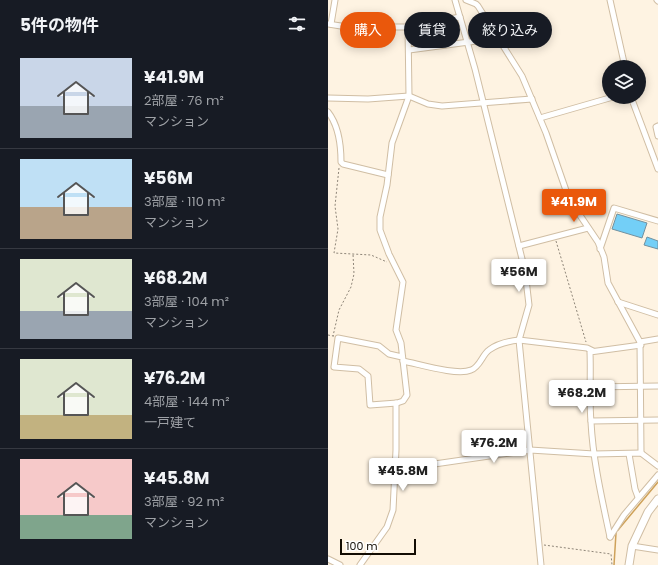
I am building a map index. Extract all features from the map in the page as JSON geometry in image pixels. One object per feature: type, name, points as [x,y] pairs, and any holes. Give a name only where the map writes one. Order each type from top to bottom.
[{"type":"main road","points":[[629,565],[632,546],[648,512],[658,499]]},
{"type":"street","points":[[335,0],[330,24],[352,27],[404,27]]},
{"type":"street","points":[[455,0],[459,12]]},
{"type":"street","points":[[466,0],[476,4],[481,12]]},
{"type":"street","points":[[610,0],[623,60]]},
{"type":"street","points":[[460,17],[525,271],[529,305],[519,340],[541,565]]},
{"type":"street","points":[[467,43],[409,50],[409,96],[392,143],[380,217],[380,230],[403,282],[396,330],[401,343],[402,359],[407,395],[403,401],[396,403],[370,405],[368,376],[359,369],[334,367],[336,337],[379,346],[389,354],[402,359],[450,372],[468,371],[476,367],[488,350],[511,341],[519,340],[587,348],[593,351],[640,344],[658,339]]},
{"type":"street","points":[[505,48],[522,76],[532,99],[569,199],[604,256],[608,283],[640,344],[641,453]]},
{"type":"street","points":[[328,98],[368,99],[409,96],[428,104],[442,106],[532,99]]},
{"type":"street","points":[[540,118],[602,100]]},
{"type":"street","points":[[634,104],[658,169]]},
{"type":"street","points":[[328,112],[333,117],[339,134],[341,162],[343,164],[388,175]]},
{"type":"street","points":[[658,126],[656,127],[658,136]]},
{"type":"street","points":[[600,248],[614,208],[658,221]]},
{"type":"street","points":[[519,246],[588,228]]},
{"type":"street","points":[[618,302],[658,315]]},
{"type":"street","points":[[593,351],[590,352],[591,421],[594,454],[598,484],[610,537],[615,527],[638,497],[658,475]]},
{"type":"street","points":[[591,387],[658,386]]},
{"type":"street","points":[[360,565],[387,527],[391,518],[394,498],[396,403]]},
{"type":"street","points":[[591,421],[658,420]]},
{"type":"street","points":[[395,468],[414,467],[530,450],[594,454],[641,453],[658,466]]},
{"type":"street","points":[[629,454],[635,489],[638,497]]},
{"type":"street","points":[[632,546],[658,550]]},
{"type":"street","points":[[328,560],[340,565]]},
{"type":"path","points":[[341,162],[336,190],[335,206],[338,229],[334,253],[371,255],[385,262],[394,263]]},
{"type":"path","points":[[554,237],[587,348]]},
{"type":"path","points":[[328,335],[336,337],[339,310],[351,287],[354,274],[353,254]]},
{"type":"path","points":[[539,544],[611,554],[612,565]]},
{"type":"building","points":[[617,214],[647,223],[642,238],[612,229]]},
{"type":"building","points":[[647,237],[658,241],[658,249],[644,245]]},
{"type":"waterway","points":[[618,530],[658,482]]},
{"type":"waterway","points":[[614,565],[616,533]]}]
